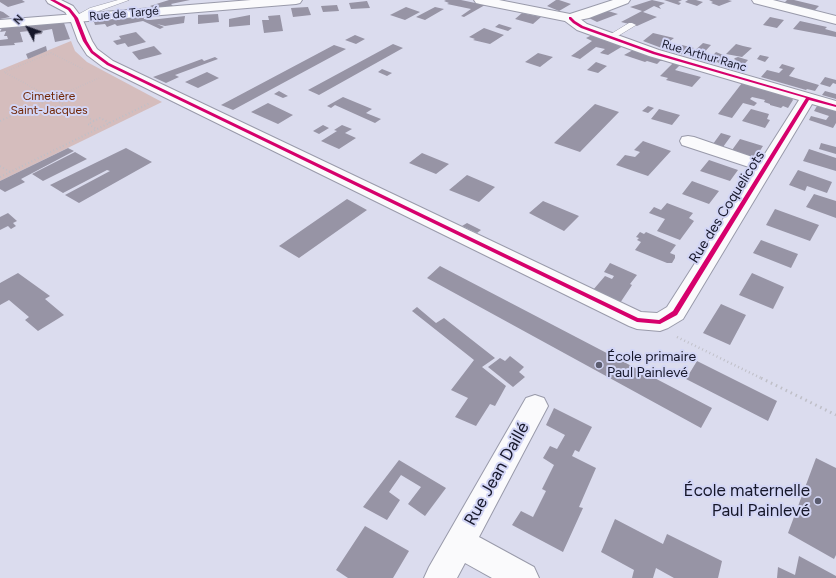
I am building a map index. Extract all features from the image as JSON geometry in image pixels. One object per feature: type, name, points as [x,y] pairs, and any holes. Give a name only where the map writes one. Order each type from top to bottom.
[{"type":"street","points":[[52,0],[69,9],[76,18],[85,41],[92,52],[108,64],[637,320],[660,322]]},
{"type":"street","name":"Rue de Targé","points":[[0,24],[296,0]]},
{"type":"street","points":[[480,0],[570,18],[584,15],[624,0]]},
{"type":"street","points":[[758,0],[836,20]]},
{"type":"street","name":"Rue Arthur Ranc","points":[[570,18],[582,27],[672,59],[836,106]]},
{"type":"street","name":"Rue des Coquelicots","points":[[660,322],[676,312],[808,98]]},
{"type":"street","name":"Rue des Coquelicots","points":[[688,141],[765,167]]},
{"type":"street","name":"Rue Jean Daillé","points":[[440,578],[535,406]]},
{"type":"street","name":"Rue Jean Daillé","points":[[460,542],[523,578]]},
{"type":"lane","points":[[76,18],[93,10],[126,0]]},
{"type":"lane","points":[[610,37],[632,25]]},
{"type":"path","points":[[86,70],[52,53],[4,72],[94,121]]},
{"type":"path","points":[[0,120],[99,77],[92,74]]},
{"type":"path","points":[[0,177],[151,103],[145,100]]},
{"type":"path","points":[[97,129],[88,124],[100,118],[110,123]]},
{"type":"path","points":[[0,166],[10,172]]},
{"type":"path","points":[[660,322],[673,335],[836,415]]},
{"type":"green space","name":"Cimetière Saint-Jacques","points":[[71,41],[75,51],[87,62],[162,102],[0,181],[0,70]]},
{"type":"building","points":[[0,0],[22,0],[25,2],[8,7],[0,2]]},
{"type":"building","points":[[169,0],[190,0],[171,4],[173,6],[169,7],[154,8],[150,6]]},
{"type":"building","points":[[461,0],[485,5],[464,17],[461,16],[471,9],[447,4],[449,3],[444,1]]},
{"type":"building","points":[[556,0],[571,4],[559,11],[547,6]]},
{"type":"building","points":[[652,0],[665,3],[659,6],[661,9],[654,6],[643,12],[657,17],[637,26],[621,22],[642,11],[630,7]]},
{"type":"building","points":[[664,0],[682,0],[678,2],[681,3],[679,5]]},
{"type":"building","points":[[688,0],[703,2],[697,6],[685,2]]},
{"type":"building","points":[[709,0],[732,1],[719,6],[711,3],[713,2]]},
{"type":"building","points":[[787,0],[794,0],[819,6],[815,10],[809,10],[784,3]]},
{"type":"building","points":[[367,1],[370,8],[351,9],[349,3]]},
{"type":"building","points":[[337,5],[339,11],[323,12],[321,6]]},
{"type":"building","points":[[308,7],[311,15],[293,17],[291,8]]},
{"type":"building","points":[[406,7],[420,12],[405,20],[390,15]]},
{"type":"building","points":[[435,7],[444,9],[425,20],[416,17]]},
{"type":"building","points":[[0,11],[3,12],[10,17],[0,19]]},
{"type":"building","points":[[608,11],[618,14],[597,22],[589,18]]},
{"type":"building","points":[[522,13],[541,17],[533,24],[515,19]]},
{"type":"building","points":[[218,14],[219,22],[198,24],[198,15]]},
{"type":"building","points":[[143,15],[144,19],[150,20],[185,16],[184,23],[165,26],[157,24],[164,27],[160,29],[143,21],[117,26],[115,24],[107,27],[105,24],[95,25],[93,19],[121,19]]},
{"type":"building","points":[[250,15],[250,25],[229,27],[229,19]]},
{"type":"building","points":[[280,15],[283,31],[264,33],[262,20],[269,20],[268,16]]},
{"type":"building","points":[[770,17],[784,20],[777,28],[763,25]]},
{"type":"building","points":[[800,21],[827,27],[825,29],[836,32],[836,37],[793,29]]},
{"type":"building","points":[[64,23],[70,39],[55,42],[52,29],[41,31],[42,34],[34,35],[34,33],[38,32],[38,30],[20,32],[23,42],[14,43],[15,45],[0,46],[0,40],[8,39],[7,36],[4,36],[6,31],[0,32],[2,28]]},
{"type":"building","points":[[499,24],[512,28],[508,31],[495,27]]},
{"type":"building","points":[[484,28],[504,35],[490,44],[473,40],[475,39],[469,37]]},
{"type":"building","points":[[136,32],[146,42],[128,47],[125,43],[117,45],[113,41],[121,39],[119,36]]},
{"type":"building","points":[[653,33],[674,38],[670,41],[666,41],[679,45],[674,49],[669,48],[667,50],[643,41]]},
{"type":"building","points":[[355,35],[365,39],[356,44],[345,40]]},
{"type":"building","points":[[592,35],[623,46],[608,55],[600,53],[605,49],[596,47],[580,59],[571,56],[592,41],[586,38]]},
{"type":"building","points":[[703,43],[711,45],[698,59],[689,56]]},
{"type":"building","points":[[393,44],[403,48],[319,95],[308,90]]},
{"type":"building","points":[[736,44],[752,48],[742,57],[726,54]]},
{"type":"building","points":[[334,45],[346,49],[233,110],[221,105]]},
{"type":"building","points":[[682,45],[694,48],[684,55],[674,52]]},
{"type":"building","points":[[46,46],[47,51],[28,59],[26,54]]},
{"type":"building","points":[[154,46],[162,54],[139,60],[132,52]]},
{"type":"building","points":[[633,50],[665,61],[660,61],[657,64],[647,61],[645,62],[624,55]]},
{"type":"building","points":[[716,52],[728,57],[721,64],[717,62],[715,64],[707,62]]},
{"type":"building","points":[[538,53],[553,57],[540,67],[525,62]]},
{"type":"building","points":[[760,55],[769,57],[765,62],[757,59]]},
{"type":"building","points":[[215,57],[218,59],[175,75],[179,77],[166,83],[153,77],[202,59],[204,61]]},
{"type":"building","points":[[738,57],[748,60],[740,69],[731,66],[736,60],[734,59]]},
{"type":"building","points":[[596,62],[607,66],[598,73],[587,70]]},
{"type":"building","points":[[673,63],[680,65],[675,70],[701,77],[692,87],[666,80],[668,78],[660,76]]},
{"type":"building","points":[[782,64],[795,68],[789,76],[819,85],[815,91],[806,90],[761,77],[767,70],[779,73],[783,69],[779,68]]},
{"type":"building","points":[[382,69],[392,73],[387,76],[378,72]]},
{"type":"building","points":[[207,72],[219,78],[198,88],[185,82]]},
{"type":"building","points":[[825,77],[836,80],[836,84],[833,83],[830,87],[820,84]]},
{"type":"building","points":[[742,83],[791,97],[793,100],[788,108],[783,106],[781,108],[764,102],[765,100],[752,97],[750,99],[757,103],[754,106],[743,103],[732,118],[718,114]]},
{"type":"building","points":[[279,91],[288,96],[283,98],[274,94]]},
{"type":"building","points":[[825,91],[836,94],[836,99],[822,95]]},
{"type":"building","points":[[343,97],[372,109],[366,113],[381,119],[375,123],[335,105],[331,108],[327,106]]},
{"type":"building","points":[[268,103],[293,115],[278,124],[251,112]]},
{"type":"building","points":[[595,104],[619,112],[580,152],[554,143]]},
{"type":"building","points":[[648,106],[654,108],[648,113],[642,111]]},
{"type":"building","points":[[817,106],[836,110],[836,123],[833,128],[809,120],[811,116],[826,120],[829,116],[814,111]]},
{"type":"building","points":[[659,109],[680,115],[672,125],[651,119]]},
{"type":"building","points":[[751,109],[769,114],[767,119],[770,120],[765,128],[742,121]]},
{"type":"building","points":[[323,125],[329,128],[319,134],[313,131]]},
{"type":"building","points":[[342,125],[352,129],[345,133],[356,138],[339,149],[321,141],[337,131],[334,130]]},
{"type":"building","points":[[721,133],[731,136],[723,147],[713,144]]},
{"type":"building","points":[[740,139],[763,146],[755,158],[732,150]]},
{"type":"building","points":[[643,141],[671,151],[648,176],[616,165],[625,155],[635,157],[640,152],[634,150]]},
{"type":"building","points":[[821,143],[836,147],[836,154],[819,149]]},
{"type":"building","points":[[68,148],[74,151],[21,179],[25,182],[5,192],[0,189],[0,181]]},
{"type":"building","points":[[126,148],[152,162],[79,203],[65,195],[110,171],[107,170],[63,193],[50,185]]},
{"type":"building","points":[[809,149],[836,158],[836,171],[803,161]]},
{"type":"building","points":[[75,152],[87,159],[43,181],[32,174]]},
{"type":"building","points":[[422,153],[449,164],[436,174],[409,163]]},
{"type":"building","points":[[709,160],[738,170],[730,181],[700,171]]},
{"type":"building","points":[[798,170],[832,182],[827,193],[807,186],[805,191],[789,185]]},
{"type":"building","points":[[467,175],[495,187],[479,202],[449,190]]},
{"type":"building","points":[[692,181],[719,191],[709,204],[682,194]]},
{"type":"building","points":[[814,194],[836,201],[836,218],[806,207]]},
{"type":"building","points":[[347,199],[367,210],[299,258],[279,246]]},
{"type":"building","points":[[543,201],[579,216],[564,231],[529,213]]},
{"type":"building","points":[[667,203],[693,213],[689,218],[694,221],[680,240],[657,231],[665,219],[649,213],[654,207],[661,210]]},
{"type":"building","points":[[775,209],[819,225],[810,241],[766,225]]},
{"type":"building","points":[[8,213],[17,221],[13,223],[16,226],[11,229],[8,226],[0,230],[0,217]]},
{"type":"building","points":[[467,223],[481,230],[477,233],[462,226]]},
{"type":"building","points":[[640,232],[644,234],[646,232],[676,245],[670,253],[675,255],[672,263],[667,263],[635,250],[641,242],[637,240],[639,238],[636,237]]},
{"type":"building","points":[[761,240],[798,254],[791,268],[753,253]]},
{"type":"building","points":[[610,263],[637,275],[630,284],[632,285],[620,303],[593,290],[605,276],[612,279],[614,276],[604,272]]},
{"type":"building","points":[[440,266],[712,408],[701,428],[427,278]]},
{"type":"building","points":[[18,273],[50,296],[45,299],[64,315],[38,331],[25,320],[29,317],[9,300],[0,305],[0,283]]},
{"type":"building","points":[[752,273],[784,287],[773,309],[739,295]]},
{"type":"building","points":[[721,304],[746,315],[730,345],[703,333]]},
{"type":"building","points":[[417,307],[436,323],[444,318],[495,358],[482,367],[506,386],[495,406],[490,404],[476,426],[455,417],[468,398],[451,390],[474,360],[412,311]]},
{"type":"building","points":[[510,356],[524,367],[519,372],[525,377],[513,387],[488,367],[500,358],[505,361]]},
{"type":"building","points":[[697,361],[777,401],[768,421],[686,379]]},
{"type":"building","points":[[554,408],[592,427],[579,452],[575,450],[572,456],[596,468],[579,507],[583,508],[563,552],[512,525],[521,511],[533,517],[546,491],[542,489],[554,465],[543,458],[550,446],[557,449],[565,435],[546,425]]},
{"type":"building","name":"École maternelle Paul Painlevé","points":[[816,458],[836,468],[836,555],[834,559],[788,533]]},
{"type":"building","points":[[399,460],[446,488],[425,516],[408,504],[421,487],[401,475],[389,492],[400,500],[387,520],[363,507]]},
{"type":"building","points":[[615,519],[663,544],[667,534],[722,561],[718,578],[674,578],[656,568],[653,578],[632,578],[634,570],[601,552]]},
{"type":"building","points":[[365,526],[409,551],[393,578],[348,578],[336,570]]},
{"type":"building","points":[[799,556],[836,576],[836,578],[777,578],[778,567],[795,575]]},
{"type":"cycle path","points":[[52,0],[69,9],[76,18],[85,41],[92,52],[108,64],[637,320],[660,322],[675,313],[808,98]]},
{"type":"cycle path","points":[[570,18],[582,27],[654,53],[836,106]]},
{"type":"place","name":"École primaire Paul Painlevé","points":[[599,365]]},
{"type":"place","name":"École maternelle Paul Painlevé","points":[[818,501]]}]
